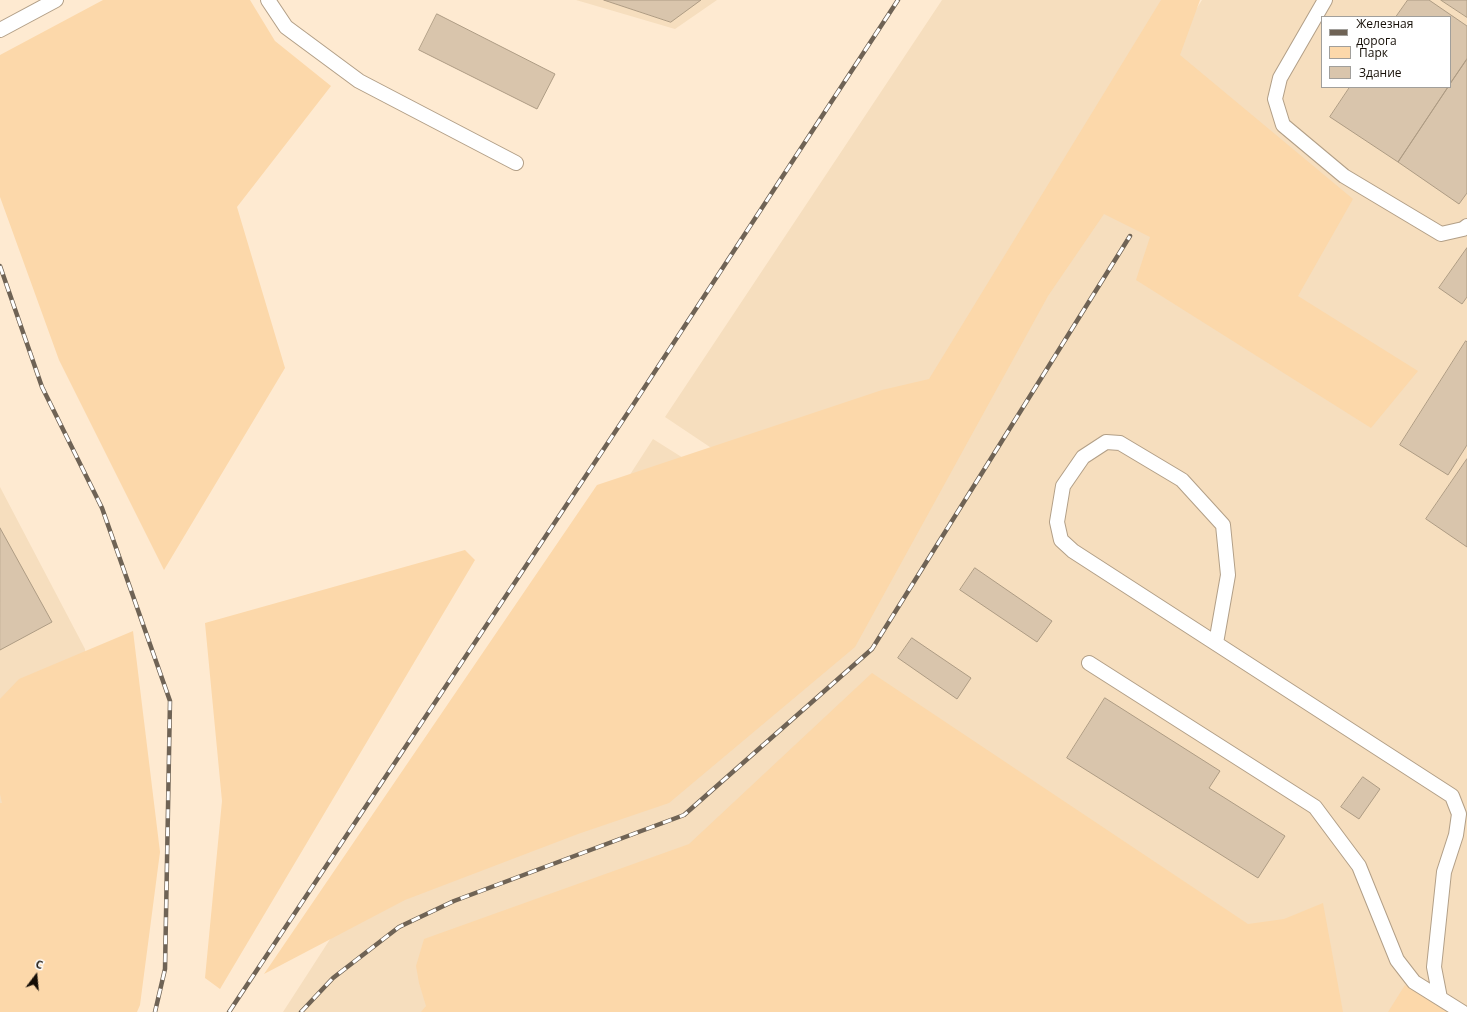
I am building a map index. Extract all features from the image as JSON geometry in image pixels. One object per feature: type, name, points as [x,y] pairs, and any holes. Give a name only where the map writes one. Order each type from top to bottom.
[{"type":"lane","points":[[0,30],[56,0]]},
{"type":"lane","points":[[268,0],[286,27],[359,81],[516,163]]},
{"type":"lane","points":[[1325,0],[1280,78],[1275,99],[1283,125],[1344,176],[1441,234],[1463,229],[1467,226]]},
{"type":"lane","points":[[1216,643],[1228,575],[1223,525],[1182,480],[1120,443],[1106,442],[1083,457],[1063,486],[1057,522],[1061,540],[1073,551],[1452,796],[1458,814],[1457,828],[1444,872],[1434,966],[1440,998]]},
{"type":"lane","points":[[1089,663],[1315,807],[1359,866],[1397,960],[1414,982],[1462,1012]]},
{"type":"shaded area","points":[[576,0],[717,0],[675,29]]},
{"type":"shaded area","points":[[942,0],[1188,0],[840,534],[665,417]]},
{"type":"shaded area","points":[[1202,0],[1467,0],[1467,1012],[283,1012],[653,439],[842,558]]},
{"type":"shaded area","points":[[0,487],[85,649],[95,747],[33,805],[0,803]]},
{"type":"green space","points":[[103,0],[250,0],[275,41],[331,86],[237,207],[285,368],[164,570],[59,360],[0,197],[0,55]]},
{"type":"green space","points":[[1161,0],[1200,0],[1180,55],[1353,199],[1298,296],[1418,371],[1371,428],[1136,280],[1150,237],[1104,214],[1048,296],[855,647],[669,803],[578,834],[405,900],[264,974],[597,485],[882,390],[929,379]]},
{"type":"green space","points":[[465,550],[475,560],[220,989],[205,978],[222,801],[205,623]]},
{"type":"green space","points":[[133,631],[160,852],[140,1005],[137,1012],[0,1012],[0,803],[2,803],[0,794],[0,699],[19,679]]},
{"type":"green space","points":[[872,673],[1248,924],[1284,919],[1323,903],[1343,1012],[421,1012],[426,1006],[419,983],[416,966],[424,939],[689,844]]},
{"type":"green space","points":[[1405,985],[1447,1012],[1388,1012]]},
{"type":"building","points":[[604,0],[701,0],[671,22]]},
{"type":"building","points":[[1408,0],[1429,0],[1467,26],[1467,59],[1451,83],[1451,16],[1397,16]]},
{"type":"building","points":[[1441,0],[1467,0],[1467,17]]},
{"type":"building","points":[[437,14],[555,74],[537,109],[419,50]]},
{"type":"building","points":[[1467,59],[1467,193],[1459,204],[1398,162],[1447,88],[1451,88],[1451,83]]},
{"type":"building","points":[[1349,88],[1447,88],[1398,162],[1330,117]]},
{"type":"building","points":[[1467,248],[1467,297],[1462,304],[1439,288]]},
{"type":"building","points":[[1466,341],[1467,445],[1448,475],[1400,445]]},
{"type":"building","points":[[1467,459],[1467,547],[1426,519]]},
{"type":"building","points":[[0,528],[52,622],[0,650]]},
{"type":"building","points":[[975,568],[1052,621],[1037,642],[960,590]]},
{"type":"building","points":[[912,638],[971,678],[957,699],[898,658]]},
{"type":"building","points":[[1105,698],[1220,771],[1209,788],[1285,836],[1258,878],[1067,758]]},
{"type":"building","points":[[1363,777],[1380,789],[1359,819],[1341,807]]},
{"type":"railway","points":[[229,1012],[633,405],[898,0]]},
{"type":"railway","points":[[301,1012],[333,978],[399,927],[454,901],[684,815],[872,649],[1130,236]]},
{"type":"railway","points":[[0,266],[42,387],[102,508],[170,701],[165,969],[155,1012]]}]
